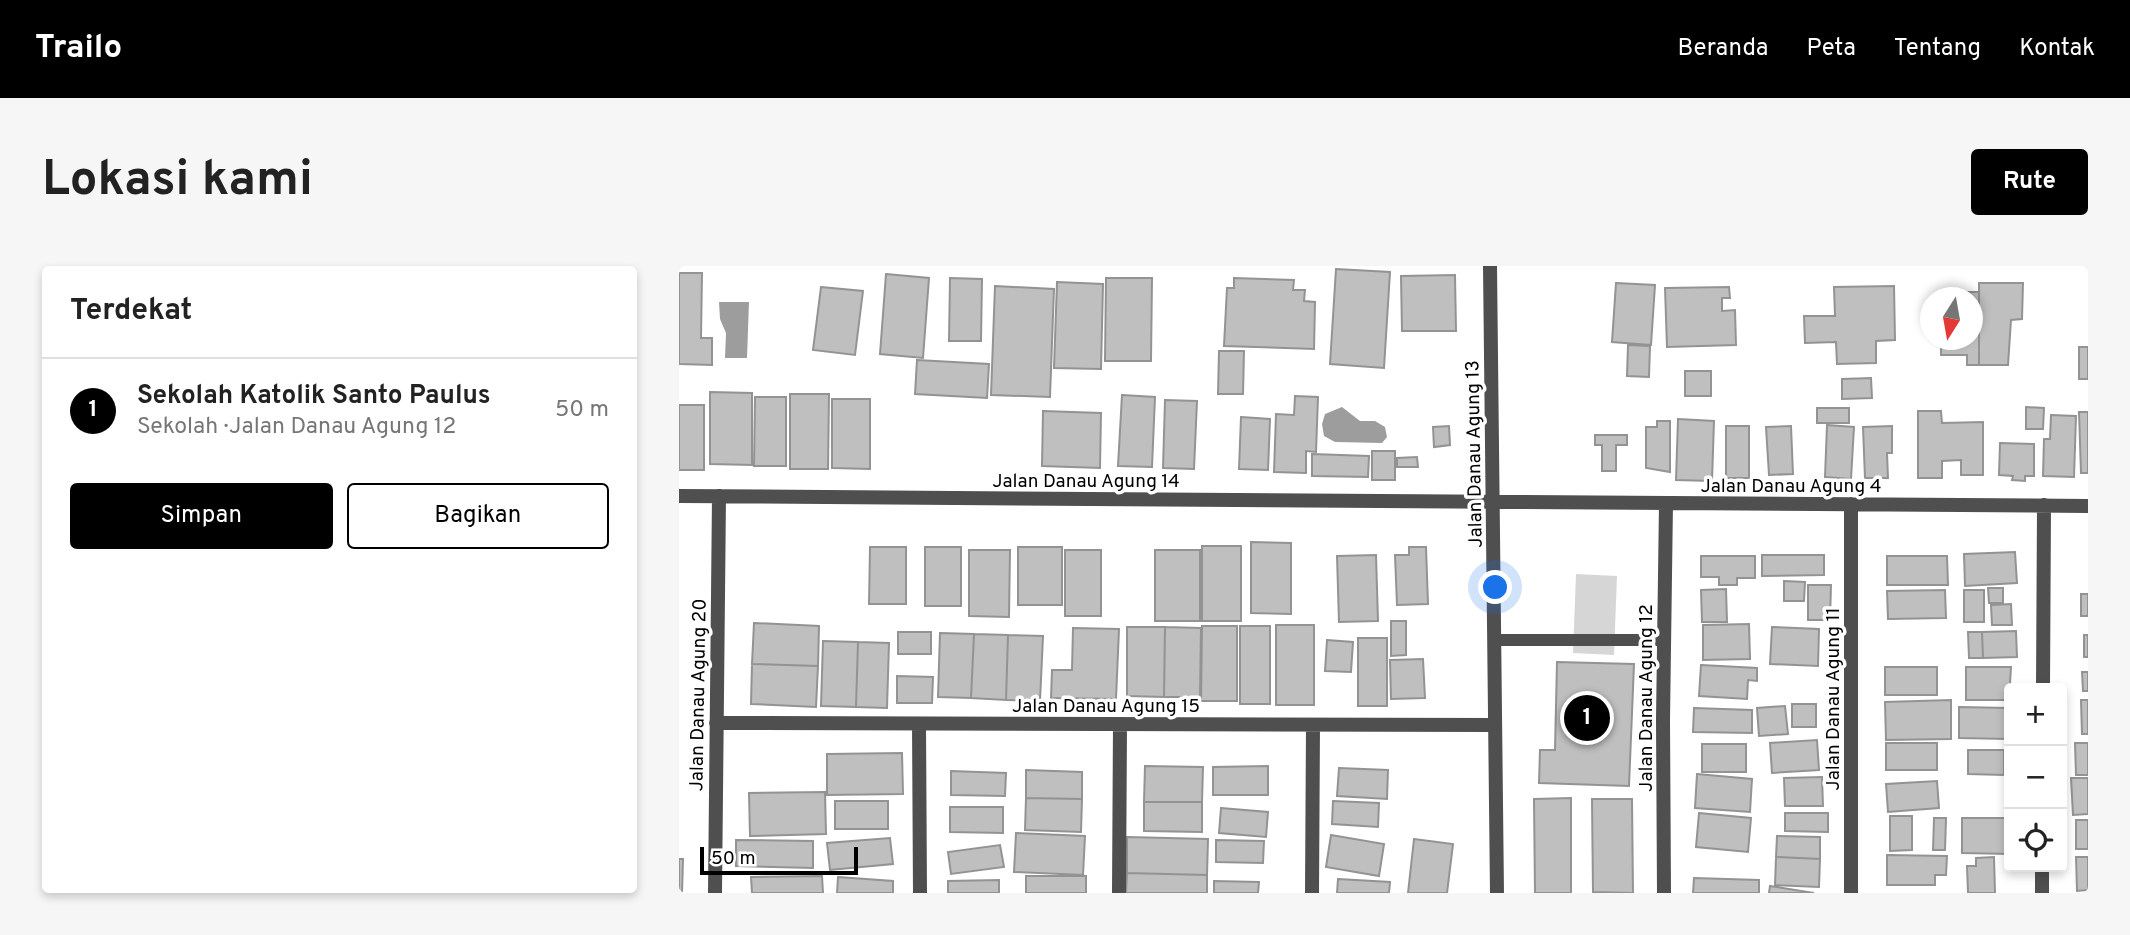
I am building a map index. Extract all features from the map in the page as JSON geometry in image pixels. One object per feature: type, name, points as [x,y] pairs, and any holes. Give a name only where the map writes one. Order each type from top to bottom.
[{"type":"street","name":"Jalan Danau Agung 13","points":[[1490,266],[1497,893]]},
{"type":"street","name":"Jalan Danau Agung 14","points":[[679,496],[1493,502]]},
{"type":"street","name":"Jalan Danau Agung 20","points":[[715,893],[719,496]]},
{"type":"street","name":"Jalan Danau Agung 4","points":[[1493,502],[2088,506]]},
{"type":"street","name":"Jalan Danau Agung 12","points":[[1664,893],[1666,503]]},
{"type":"street","name":"Jalan Danau Agung 11","points":[[1851,504],[1851,893]]},
{"type":"street","points":[[2043,683],[2044,505]]},
{"type":"street","name":"Jalan Danau Agung 15","points":[[716,723],[1495,725]]},
{"type":"street","points":[[919,724],[920,893]]},
{"type":"street","points":[[1119,893],[1120,724]]},
{"type":"street","points":[[1312,893],[1313,725]]},
{"type":"street","points":[[2042,872],[2042,893]]},
{"type":"lane","points":[[1495,640],[1664,640]]},
{"type":"shaded area","points":[[719,302],[749,302],[747,358],[725,358],[726,333],[720,319]]},
{"type":"shaded area","points":[[1342,407],[1360,421],[1375,421],[1385,427],[1387,437],[1382,443],[1335,442],[1324,436],[1322,424],[1325,414]]},
{"type":"shaded area","points":[[1576,574],[1617,576],[1614,655],[1573,653]]},
{"type":"building","points":[[1336,269],[1390,272],[1384,368],[1330,364]]},
{"type":"building","points":[[679,273],[702,273],[701,338],[712,338],[712,365],[679,364]]},
{"type":"building","points":[[886,274],[929,278],[923,358],[880,354]]},
{"type":"building","points":[[1455,275],[1456,331],[1402,331],[1401,276]]},
{"type":"building","points":[[950,278],[982,279],[981,341],[949,341]]},
{"type":"building","points":[[1106,278],[1152,278],[1151,361],[1105,361]]},
{"type":"building","points":[[1234,278],[1294,280],[1293,290],[1305,290],[1304,301],[1315,302],[1314,349],[1224,346],[1227,288],[1234,288]]},
{"type":"building","points":[[1057,282],[1103,284],[1101,369],[1054,368]]},
{"type":"building","points":[[1616,283],[1655,285],[1651,345],[1612,342]]},
{"type":"building","points":[[1979,283],[2023,283],[2022,319],[2011,320],[2008,365],[1979,365],[1979,350],[1983,350],[1983,287],[1979,287]]},
{"type":"building","points":[[995,286],[1054,289],[1050,397],[991,395]]},
{"type":"building","points":[[1894,286],[1895,340],[1876,341],[1876,363],[1837,364],[1836,342],[1805,343],[1804,316],[1835,316],[1834,287]]},
{"type":"building","points":[[821,287],[863,291],[855,355],[813,350]]},
{"type":"building","points":[[1729,287],[1730,298],[1722,298],[1722,311],[1735,310],[1736,345],[1667,347],[1665,288]]},
{"type":"building","points":[[1628,345],[1650,346],[1649,377],[1627,376]]},
{"type":"building","points":[[2079,347],[2088,347],[2088,379],[2079,379]]},
{"type":"building","points":[[1941,350],[1979,350],[1979,365],[1967,365],[1967,355],[1941,355]]},
{"type":"building","points":[[1219,351],[1244,351],[1243,394],[1218,394]]},
{"type":"building","points":[[917,360],[989,364],[987,398],[915,394]]},
{"type":"building","points":[[1685,371],[1711,371],[1711,396],[1685,396]]},
{"type":"building","points":[[1871,378],[1872,398],[1842,399],[1842,379]]},
{"type":"building","points":[[710,392],[752,393],[752,465],[710,464]]},
{"type":"building","points":[[790,394],[829,394],[828,469],[790,469]]},
{"type":"building","points":[[1122,395],[1155,397],[1152,467],[1118,466]]},
{"type":"building","points":[[1295,396],[1318,397],[1316,452],[1306,451],[1306,473],[1274,472],[1276,414],[1294,415]]},
{"type":"building","points":[[755,397],[786,397],[786,466],[754,466]]},
{"type":"building","points":[[832,399],[870,399],[870,469],[832,468]]},
{"type":"building","points":[[1165,400],[1197,401],[1194,469],[1163,468]]},
{"type":"building","points":[[679,405],[704,405],[704,470],[679,470]]},
{"type":"building","points":[[2026,407],[2044,408],[2043,429],[2026,429]]},
{"type":"building","points":[[1817,408],[1849,408],[1849,423],[1817,423]]},
{"type":"building","points":[[1043,411],[1101,413],[1100,468],[1042,466]]},
{"type":"building","points":[[1918,411],[1941,411],[1942,423],[1983,422],[1983,475],[1961,475],[1961,460],[1942,461],[1942,478],[1918,478]]},
{"type":"building","points":[[2079,412],[2088,412],[2088,473],[2081,473]]},
{"type":"building","points":[[2051,415],[2076,416],[2074,477],[2043,476],[2044,439],[2050,439]]},
{"type":"building","points":[[1241,417],[1270,419],[1268,470],[1239,469]]},
{"type":"building","points":[[1678,419],[1714,421],[1712,481],[1676,480]]},
{"type":"building","points":[[1657,421],[1670,421],[1670,472],[1646,468],[1646,427],[1657,427]]},
{"type":"building","points":[[1827,425],[1854,427],[1851,479],[1825,477]]},
{"type":"building","points":[[1449,426],[1450,445],[1434,447],[1433,427]]},
{"type":"building","points":[[1726,426],[1749,426],[1749,478],[1726,478]]},
{"type":"building","points":[[1791,426],[1793,474],[1769,475],[1766,427]]},
{"type":"building","points":[[1892,426],[1892,453],[1887,453],[1888,478],[1865,478],[1863,427]]},
{"type":"building","points":[[1595,435],[1627,435],[1627,445],[1616,445],[1616,471],[1602,471],[1602,445],[1595,445]]},
{"type":"building","points":[[2000,443],[2034,444],[2034,476],[2025,476],[2025,481],[2012,480],[2013,476],[1999,475]]},
{"type":"building","points":[[1372,451],[1395,451],[1395,480],[1372,480]]},
{"type":"building","points":[[1312,454],[1369,456],[1368,477],[1312,476]]},
{"type":"building","points":[[1417,457],[1418,467],[1397,467],[1397,458]]},
{"type":"building","points":[[1251,542],[1291,543],[1291,614],[1251,613]]},
{"type":"building","points":[[1202,546],[1241,546],[1241,621],[1202,621]]},
{"type":"building","points":[[870,547],[906,547],[906,604],[869,604]]},
{"type":"building","points":[[925,547],[961,547],[961,606],[925,606]]},
{"type":"building","points":[[1018,547],[1062,547],[1062,605],[1018,605]]},
{"type":"building","points":[[1409,547],[1426,547],[1428,604],[1397,605],[1395,555],[1409,555]]},
{"type":"building","points":[[969,550],[1010,550],[1009,617],[969,616]]},
{"type":"building","points":[[1065,550],[1101,550],[1101,616],[1065,616]]},
{"type":"building","points":[[1155,550],[1200,550],[1200,621],[1155,621]]},
{"type":"building","points":[[2015,552],[2017,583],[1965,586],[1964,554]]},
{"type":"building","points":[[1376,555],[1378,621],[1339,622],[1337,556]]},
{"type":"building","points":[[1762,555],[1824,555],[1824,575],[1762,576]]},
{"type":"building","points":[[1701,556],[1755,556],[1755,578],[1737,578],[1737,585],[1719,585],[1719,577],[1701,577]]},
{"type":"building","points":[[1887,556],[1947,556],[1948,585],[1887,585]]},
{"type":"building","points":[[1784,581],[1805,582],[1804,601],[1784,601]]},
{"type":"building","points":[[1808,585],[1831,585],[1830,620],[1808,620]]},
{"type":"building","points":[[1988,588],[2003,588],[2003,603],[1989,603]]},
{"type":"building","points":[[1726,589],[1727,622],[1702,622],[1701,590]]},
{"type":"building","points":[[1945,590],[1946,618],[1888,619],[1887,591]]},
{"type":"building","points":[[1964,590],[1984,590],[1984,622],[1964,622]]},
{"type":"building","points":[[2081,594],[2088,594],[2088,616],[2081,616]]},
{"type":"building","points":[[2011,604],[2012,625],[1992,625],[1991,605]]},
{"type":"building","points":[[1391,621],[1406,621],[1406,655],[1391,656]]},
{"type":"building","points":[[754,623],[819,626],[818,666],[752,664]]},
{"type":"building","points":[[1749,624],[1750,659],[1703,660],[1703,625]]},
{"type":"building","points":[[1276,625],[1314,625],[1314,705],[1276,705]]},
{"type":"building","points":[[1202,626],[1237,626],[1237,701],[1201,701]]},
{"type":"building","points":[[1240,626],[1270,626],[1270,704],[1240,704]]},
{"type":"building","points":[[1127,627],[1165,627],[1164,697],[1127,696]]},
{"type":"building","points":[[1165,627],[1201,628],[1200,697],[1164,697]]},
{"type":"building","points":[[1772,627],[1819,629],[1818,666],[1770,664]]},
{"type":"building","points":[[1073,628],[1119,629],[1116,699],[1051,698],[1052,670],[1072,670]]},
{"type":"building","points":[[2016,631],[2017,657],[1983,658],[1982,632]]},
{"type":"building","points":[[898,632],[931,632],[931,654],[898,654]]},
{"type":"building","points":[[1968,632],[1982,632],[1983,658],[1969,658]]},
{"type":"building","points":[[940,633],[974,634],[971,698],[938,697]]},
{"type":"building","points":[[974,634],[1008,635],[1006,700],[971,698]]},
{"type":"building","points":[[1008,635],[1043,636],[1040,701],[1006,700]]},
{"type":"building","points":[[2084,635],[2088,635],[2088,657],[2084,657]]},
{"type":"building","points":[[1358,638],[1387,638],[1387,706],[1358,706]]},
{"type":"building","points":[[1327,640],[1353,642],[1351,672],[1325,671]]},
{"type":"building","points":[[823,641],[858,642],[856,707],[821,706]]},
{"type":"building","points":[[858,642],[889,643],[887,708],[856,707]]},
{"type":"building","points":[[1423,659],[1425,698],[1391,699],[1390,660]]},
{"type":"building","points":[[1557,662],[1634,664],[1629,786],[1539,783],[1540,750],[1555,750]]},
{"type":"building","points":[[752,664],[818,666],[816,707],[751,704]]},
{"type":"building","points":[[1701,665],[1757,668],[1757,681],[1748,680],[1747,699],[1699,696]]},
{"type":"building","points":[[1885,667],[1937,667],[1937,695],[1885,695]]},
{"type":"building","points":[[1966,667],[2011,667],[2010,683],[2004,683],[2004,700],[1966,700]]},
{"type":"building","points":[[2082,672],[2088,672],[2088,691],[2083,691]]},
{"type":"building","points":[[897,676],[933,677],[932,703],[897,703]]},
{"type":"building","points":[[1951,700],[1951,739],[1886,740],[1885,702]]},
{"type":"building","points":[[2081,700],[2088,700],[2088,734],[2082,734]]},
{"type":"building","points":[[1792,704],[1816,704],[1816,727],[1792,727]]},
{"type":"building","points":[[1785,706],[1788,734],[1759,736],[1757,708]]},
{"type":"building","points":[[1959,707],[2004,708],[2004,739],[1959,738]]},
{"type":"building","points":[[1694,708],[1752,710],[1752,733],[1693,732]]},
{"type":"building","points":[[1817,740],[1819,770],[1772,773],[1770,743]]},
{"type":"building","points":[[1886,743],[1937,743],[1937,770],[1886,770]]},
{"type":"building","points":[[2075,743],[2088,743],[2088,775],[2076,775]]},
{"type":"building","points":[[1702,744],[1746,744],[1746,772],[1702,772]]},
{"type":"building","points":[[1968,750],[2004,750],[2004,775],[1968,774]]},
{"type":"building","points":[[902,753],[903,794],[827,795],[827,754]]},
{"type":"building","points":[[1145,766],[1203,767],[1202,802],[1144,802]]},
{"type":"building","points":[[1268,766],[1268,795],[1213,795],[1213,767]]},
{"type":"building","points":[[1339,768],[1388,770],[1387,799],[1337,796]]},
{"type":"building","points":[[1026,770],[1082,772],[1082,799],[1026,798]]},
{"type":"building","points":[[951,771],[1006,773],[1005,796],[951,795]]},
{"type":"building","points":[[1697,774],[1752,779],[1750,812],[1695,808]]},
{"type":"building","points":[[1822,777],[1823,806],[1785,806],[1784,778]]},
{"type":"building","points":[[2071,778],[2088,778],[2088,814],[2073,815]]},
{"type":"building","points":[[1937,781],[1939,808],[1888,812],[1886,784]]},
{"type":"building","points":[[825,792],[826,834],[750,836],[749,793]]},
{"type":"building","points":[[1026,798],[1082,799],[1081,832],[1025,830]]},
{"type":"building","points":[[1571,798],[1571,893],[1535,893],[1534,799]]},
{"type":"building","points":[[1592,799],[1632,799],[1633,893],[1593,892]]},
{"type":"building","points":[[835,801],[888,801],[888,829],[835,829]]},
{"type":"building","points":[[1333,801],[1379,803],[1378,827],[1332,824]]},
{"type":"building","points":[[1144,802],[1202,802],[1202,832],[1144,831]]},
{"type":"building","points":[[950,807],[1003,807],[1003,833],[950,832]]},
{"type":"building","points":[[1221,808],[1268,812],[1266,837],[1219,833]]},
{"type":"building","points":[[1699,813],[1751,818],[1748,852],[1696,847]]},
{"type":"building","points":[[1785,813],[1828,813],[1828,832],[1785,831]]},
{"type":"building","points":[[1890,816],[1912,816],[1912,850],[1890,851]]},
{"type":"building","points":[[1934,818],[1946,818],[1945,850],[1933,850]]},
{"type":"building","points":[[1962,818],[2004,818],[2004,854],[1962,853]]},
{"type":"building","points":[[2076,820],[2088,820],[2088,849],[2076,849]]},
{"type":"building","points":[[1016,833],[1085,836],[1083,875],[1014,872]]},
{"type":"building","points":[[1331,835],[1384,844],[1379,876],[1326,867]]},
{"type":"building","points":[[1777,836],[1820,837],[1820,859],[1776,857]]},
{"type":"building","points":[[1127,837],[1208,839],[1207,875],[1127,873]]},
{"type":"building","points":[[890,838],[893,864],[830,870],[827,843]]},
{"type":"building","points":[[1414,839],[1453,844],[1447,893],[1408,893]]},
{"type":"building","points":[[736,840],[813,841],[813,868],[736,866]]},
{"type":"building","points":[[1216,840],[1264,841],[1263,863],[1216,862]]},
{"type":"building","points":[[1000,845],[1004,867],[951,874],[948,852]]},
{"type":"building","points":[[1887,855],[1947,856],[1946,875],[1935,875],[1935,885],[1887,885]]},
{"type":"building","points":[[1776,857],[1820,859],[1819,887],[1775,885]]},
{"type":"building","points":[[1994,857],[1995,893],[1968,893],[1967,866],[1976,866],[1976,858]]},
{"type":"building","points":[[2076,857],[2088,857],[2088,890],[2077,891]]},
{"type":"building","points":[[679,859],[683,859],[682,893],[679,893]]},
{"type":"building","points":[[1127,873],[1207,875],[1207,893],[1126,893]]},
{"type":"building","points":[[822,876],[823,893],[752,893],[751,877]]},
{"type":"building","points":[[1026,876],[1086,876],[1086,893],[1026,893]]},
{"type":"building","points":[[838,877],[893,881],[893,893],[837,893]]},
{"type":"building","points":[[1694,878],[1759,880],[1759,893],[1693,893]]},
{"type":"building","points":[[1338,879],[1390,882],[1389,893],[1337,893]]},
{"type":"building","points":[[999,880],[999,893],[948,893],[948,881]]},
{"type":"building","points":[[1214,881],[1259,882],[1258,893],[1214,893]]},
{"type":"building","points":[[1770,886],[1814,893],[1769,893]]},
{"type":"place","name":"Sekolah Katolik Santo Paulus","points":[[1587,718]]}]
